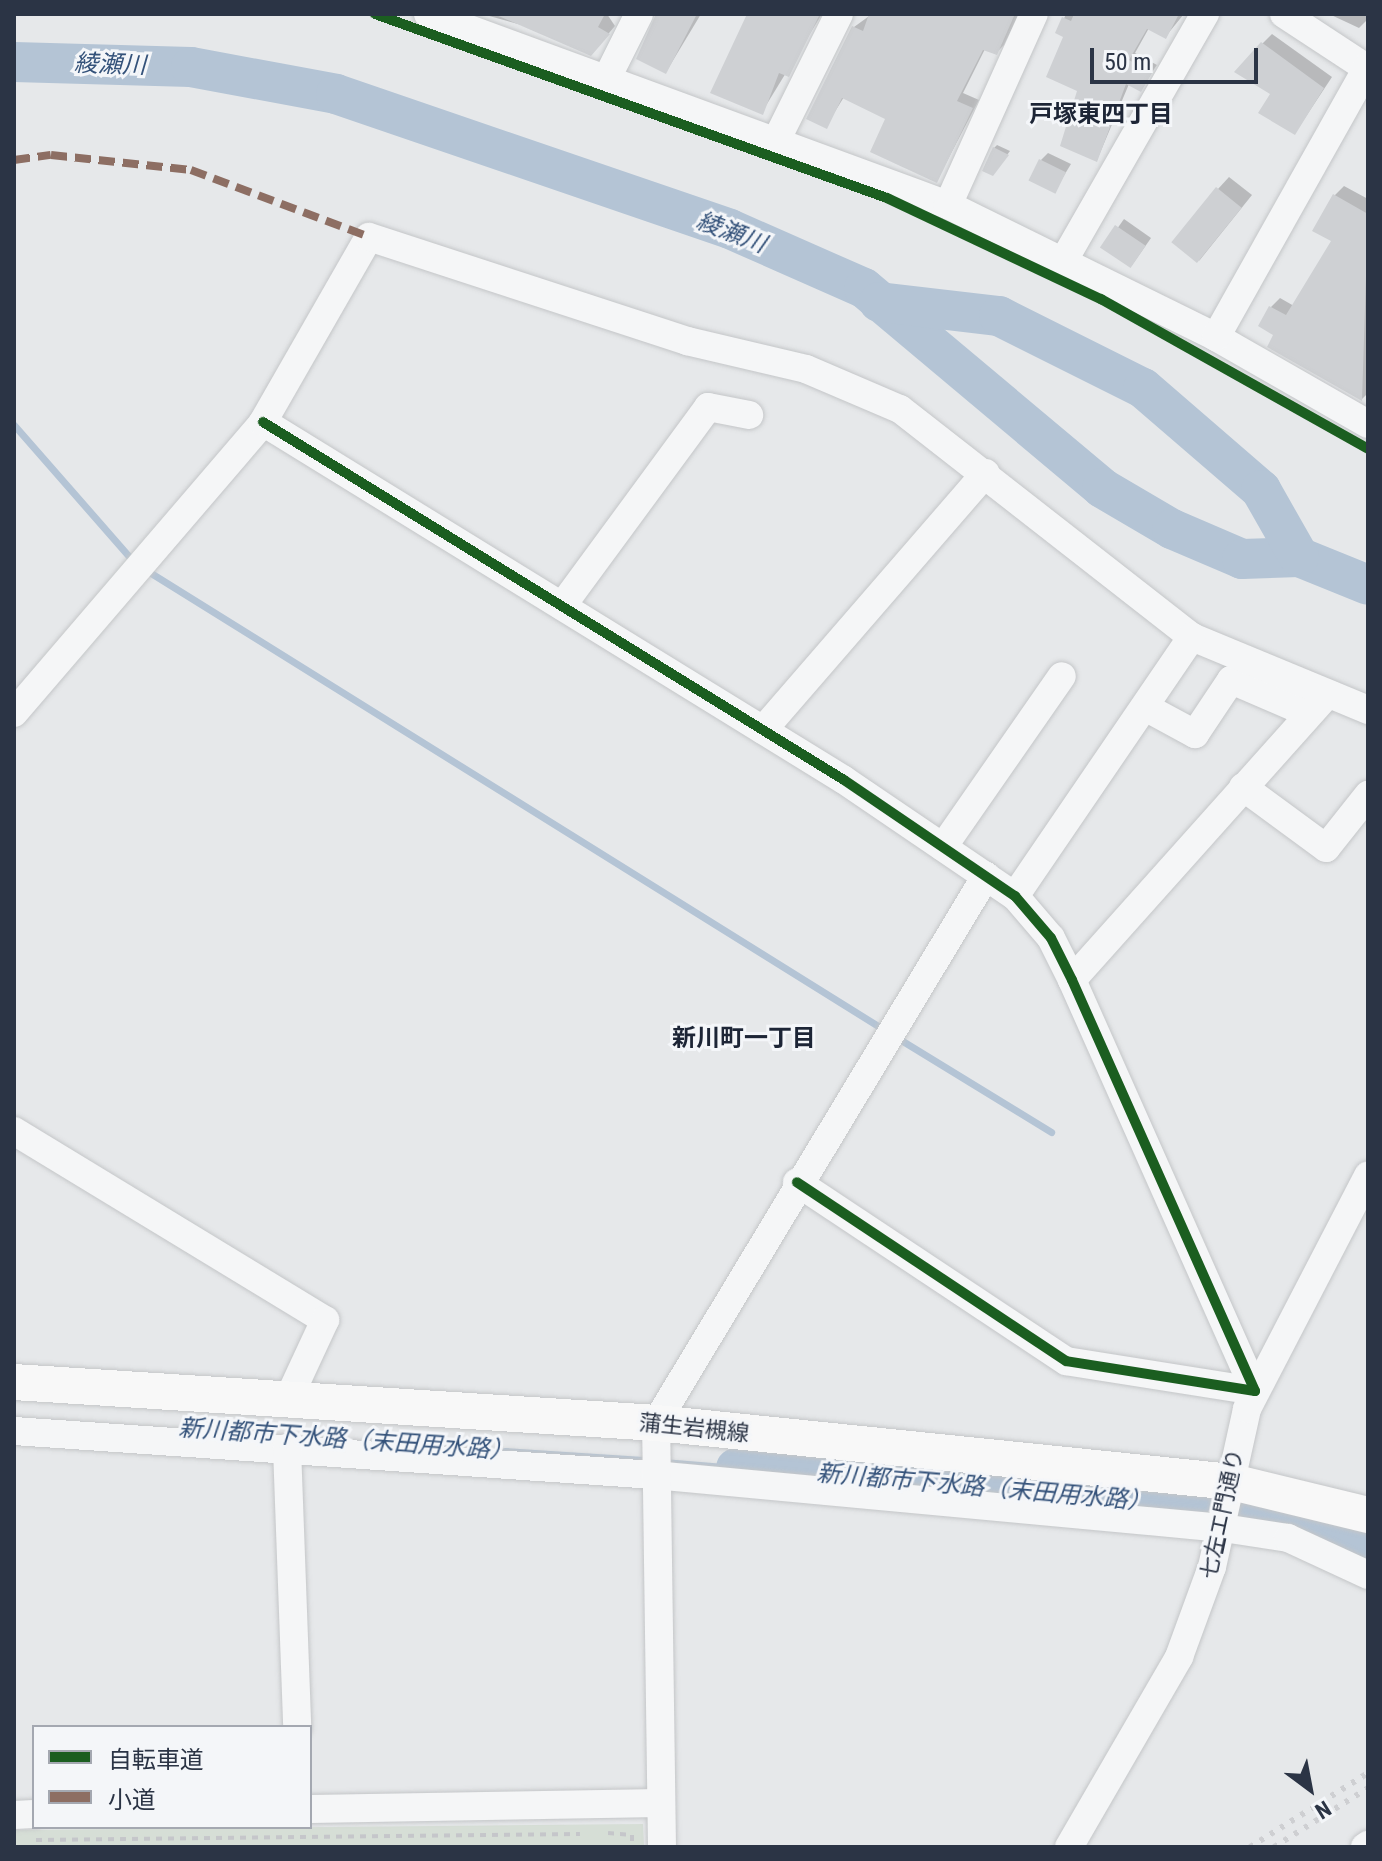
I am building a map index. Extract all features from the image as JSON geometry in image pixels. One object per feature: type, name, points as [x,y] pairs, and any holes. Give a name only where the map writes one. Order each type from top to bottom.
[{"type":"main road","name":"蒲生岩槻線","points":[[14,1382],[287,1402],[656,1423],[1232,1482],[1368,1515]]},
{"type":"street","points":[[428,14],[778,137],[948,205],[1216,337],[1368,424]]},
{"type":"street","points":[[608,76],[639,14]]},
{"type":"street","points":[[778,137],[839,14]]},
{"type":"street","points":[[948,205],[1034,14]]},
{"type":"street","points":[[1064,260],[1205,14]]},
{"type":"street","points":[[1216,337],[1368,68],[1284,14]]},
{"type":"street","points":[[17,704],[263,422],[369,237],[687,341],[806,369],[900,409],[986,473],[1192,637],[1318,703]]},
{"type":"street","points":[[562,606],[708,407],[749,415]]},
{"type":"street","points":[[263,422],[763,730],[1003,887],[1051,938],[1255,1391]]},
{"type":"street","points":[[763,730],[986,473]]},
{"type":"street","points":[[662,1847],[654,1475],[656,1423],[797,1182],[1003,887],[1145,707],[1192,637]]},
{"type":"street","points":[[943,847],[1062,676]]},
{"type":"street","points":[[1145,707],[1195,734],[1231,680],[1318,703],[1368,710]]},
{"type":"street","points":[[1072,980],[1318,703]]},
{"type":"street","points":[[1243,787],[1326,848],[1368,795]]},
{"type":"street","points":[[14,1131],[325,1320],[287,1402]]},
{"type":"street","points":[[797,1182],[1066,1361],[1255,1391]]},
{"type":"street","name":"七左エ門通り","points":[[1069,1847],[1179,1657],[1223,1528],[1255,1391],[1365,1190]]},
{"type":"street","points":[[14,1431],[654,1475],[1223,1528],[1288,1538],[1368,1575]]},
{"type":"street","points":[[287,1448],[297,1725]]},
{"type":"street","points":[[312,1809],[661,1803]]},
{"type":"street","points":[[14,1815],[32,1827]]},
{"type":"path","points":[[189,1829],[580,1834]]},
{"type":"path","points":[[608,1833],[632,1835],[632,1847]]},
{"type":"shaded area","points":[[643,1824],[644,1847],[14,1847],[14,1830]]},
{"type":"building","points":[[494,14],[605,14],[598,27],[610,34],[591,56]]},
{"type":"building","points":[[656,14],[697,14],[666,74],[636,59]]},
{"type":"building","points":[[747,14],[820,14],[789,77],[779,73],[763,115],[710,93]]},
{"type":"building","points":[[869,14],[1015,14],[997,55],[983,50],[957,101],[973,108],[937,183],[870,152],[885,119],[842,98],[827,129],[806,119],[852,26],[863,31]]},
{"type":"building","points":[[1074,14],[1179,14],[1166,39],[1147,29],[1129,60],[1152,73],[1141,92],[1126,84],[1097,162],[1060,146],[1077,91],[1046,77],[1063,37],[1055,33],[1062,17],[1071,21]]},
{"type":"building","points":[[1261,42],[1324,88],[1295,135],[1258,113],[1270,94],[1234,72]]},
{"type":"building","points":[[993,147],[1009,155],[993,176],[982,171]]},
{"type":"building","points":[[1039,159],[1066,172],[1055,194],[1028,181]]},
{"type":"building","points":[[1216,187],[1242,208],[1197,263],[1171,242]]},
{"type":"building","points":[[1333,194],[1368,214],[1362,401],[1267,347],[1273,335],[1258,326],[1269,306],[1286,315],[1331,241],[1312,231]]},
{"type":"building","points":[[1115,225],[1146,246],[1131,268],[1100,247]]},
{"type":"waterway","name":"綾瀬川","points":[[14,62],[191,67],[336,94],[730,229],[864,288],[1102,488],[1172,529],[1242,559],[1299,557],[1368,585]]},
{"type":"waterway","points":[[879,302],[999,316],[1143,388],[1261,490],[1299,557]]},
{"type":"waterway","points":[[14,425],[135,563]]},
{"type":"waterway","points":[[146,570],[886,1031]]},
{"type":"waterway","points":[[896,1037],[1051,1132]]},
{"type":"waterway","name":"新川都市下水路（末田用水路）","points":[[505,1451],[643,1460]]},
{"type":"waterway","name":"新川都市下水路（末田用水路）","points":[[663,1462],[736,1468]]},
{"type":"waterway","name":"新川都市下水路（末田用水路）","points":[[736,1468],[1210,1507]]},
{"type":"waterway","name":"新川都市下水路（末田用水路）","points":[[1245,1510],[1305,1524],[1368,1551]]},
{"type":"railway","points":[[1250,1847],[1368,1773]]},
{"type":"railway","points":[[1274,1847],[1368,1788]]},
{"type":"marked path","points":[[14,160],[51,155],[191,170],[369,237]]},
{"type":"cycle path","points":[[375,14],[887,198],[1101,299],[1368,449]]},
{"type":"cycle path","points":[[263,422],[844,780],[1015,896],[1051,938],[1072,980],[1255,1391],[1066,1361],[797,1182]]},
{"type":"district","name":"戸塚東四丁目","points":[[1101,115]]},
{"type":"district","name":"新川町一丁目","points":[[744,1039]]}]
